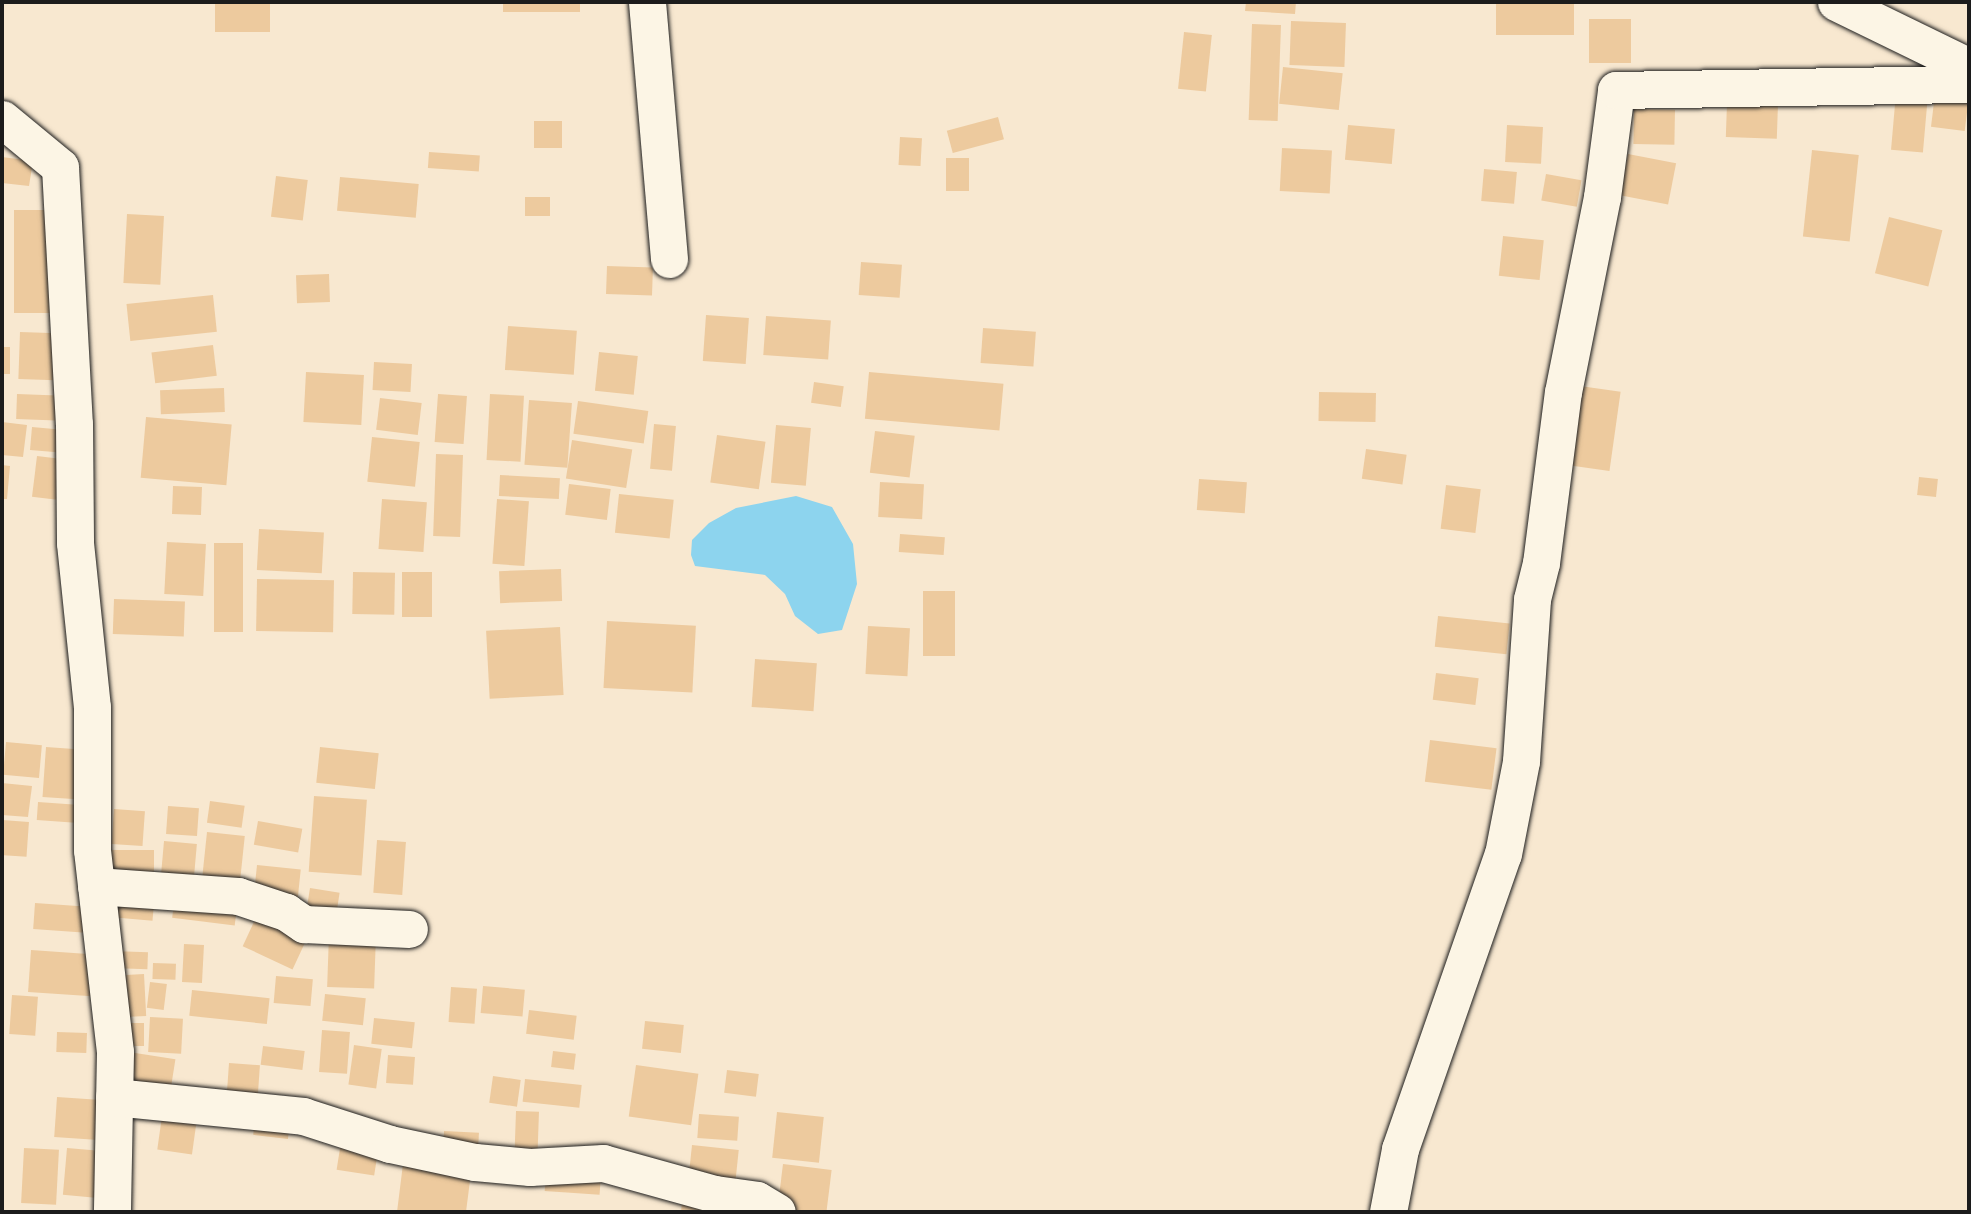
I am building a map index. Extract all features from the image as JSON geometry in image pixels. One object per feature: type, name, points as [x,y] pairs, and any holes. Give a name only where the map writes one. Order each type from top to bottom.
[{"type":"street","points":[[646,2],[669,259]]},
{"type":"street","points":[[1836,2],[1969,67]]},
{"type":"street","points":[[1388,1212],[1400,1149],[1503,854],[1521,761],[1532,599],[1541,563],[1563,392],[1602,197],[1616,90],[1969,84]]},
{"type":"street","points":[[2,119],[61,167],[74,424],[75,543],[92,707],[92,850],[115,1052],[112,1212]]},
{"type":"street","points":[[96,886],[238,896],[286,912],[304,924],[409,929]]},
{"type":"street","points":[[114,1097],[303,1116],[390,1144],[475,1162],[530,1167],[603,1163],[715,1194],[757,1200],[777,1212]]},
{"type":"water","points":[[796,496],[832,507],[853,544],[857,584],[842,630],[818,634],[795,616],[785,594],[765,575],[695,566],[691,555],[692,540],[709,523],[736,508]]},
{"type":"building","points":[[215,2],[270,2],[270,32],[215,32]]},
{"type":"building","points":[[503,2],[580,2],[580,12],[503,12]]},
{"type":"building","points":[[1246,2],[1296,2],[1295,14],[1245,11]]},
{"type":"building","points":[[1496,2],[1574,2],[1574,35],[1496,35]]},
{"type":"building","points":[[1589,19],[1631,19],[1631,63],[1589,63]]},
{"type":"building","points":[[1291,21],[1346,23],[1344,67],[1289,65]]},
{"type":"building","points":[[1252,24],[1281,25],[1278,121],[1249,120]]},
{"type":"building","points":[[1184,32],[1212,35],[1206,92],[1178,89]]},
{"type":"building","points":[[1283,67],[1343,73],[1339,110],[1279,104]]},
{"type":"building","points":[[1896,93],[1928,96],[1923,153],[1891,150]]},
{"type":"building","points":[[1935,94],[1969,98],[1965,131],[1931,127]]},
{"type":"building","points":[[1727,103],[1778,105],[1777,139],[1726,137]]},
{"type":"building","points":[[1634,109],[1675,110],[1674,145],[1633,144]]},
{"type":"building","points":[[998,117],[1004,139],[953,153],[947,131]]},
{"type":"building","points":[[534,121],[562,121],[562,148],[534,148]]},
{"type":"building","points":[[1348,125],[1395,129],[1392,164],[1345,160]]},
{"type":"building","points":[[1507,125],[1543,127],[1541,164],[1505,162]]},
{"type":"building","points":[[900,137],[922,138],[921,166],[899,165]]},
{"type":"building","points":[[1282,148],[1332,151],[1330,194],[1280,191]]},
{"type":"building","points":[[1812,150],[1859,155],[1850,241],[1803,237]]},
{"type":"building","points":[[429,152],[480,156],[479,172],[428,168]]},
{"type":"building","points":[[1628,154],[1676,163],[1668,205],[1620,195]]},
{"type":"building","points":[[2,157],[33,161],[29,186],[2,183]]},
{"type":"building","points":[[946,158],[969,158],[969,191],[946,191]]},
{"type":"building","points":[[1484,169],[1517,172],[1514,204],[1481,201]]},
{"type":"building","points":[[1546,174],[1581,180],[1577,207],[1541,201]]},
{"type":"building","points":[[276,176],[308,180],[303,221],[271,217]]},
{"type":"building","points":[[340,177],[419,184],[416,218],[337,211]]},
{"type":"building","points":[[525,197],[550,197],[550,216],[525,216]]},
{"type":"building","points":[[14,210],[53,210],[53,313],[14,313]]},
{"type":"building","points":[[127,214],[164,216],[160,285],[123,283]]},
{"type":"building","points":[[1889,217],[1942,230],[1928,287],[1875,273]]},
{"type":"building","points":[[1503,236],[1544,240],[1540,280],[1499,276]]},
{"type":"building","points":[[861,262],[902,265],[900,298],[859,295]]},
{"type":"building","points":[[607,266],[653,268],[652,296],[606,294]]},
{"type":"building","points":[[329,274],[330,302],[297,303],[296,275]]},
{"type":"building","points":[[213,295],[217,332],[130,341],[126,304]]},
{"type":"building","points":[[706,315],[749,318],[746,364],[703,361]]},
{"type":"building","points":[[766,316],[831,321],[828,359],[763,355]]},
{"type":"building","points":[[508,326],[577,331],[574,375],[505,370]]},
{"type":"building","points":[[983,328],[1036,332],[1033,367],[981,363]]},
{"type":"building","points":[[20,332],[57,333],[55,380],[18,379]]},
{"type":"building","points":[[213,345],[217,376],[155,383],[151,353]]},
{"type":"building","points":[[2,347],[10,347],[10,374],[2,374]]},
{"type":"building","points":[[599,352],[638,356],[634,395],[595,391]]},
{"type":"building","points":[[374,362],[412,364],[410,392],[373,390]]},
{"type":"building","points":[[306,372],[364,375],[361,425],[303,422]]},
{"type":"building","points":[[869,372],[1003,384],[999,431],[865,419]]},
{"type":"building","points":[[814,382],[844,386],[841,407],[811,403]]},
{"type":"building","points":[[1580,386],[1621,392],[1609,471],[1569,465]]},
{"type":"building","points":[[224,388],[225,412],[161,414],[160,390]]},
{"type":"building","points":[[1319,392],[1376,393],[1375,422],[1318,421]]},
{"type":"building","points":[[17,394],[64,396],[63,421],[16,419]]},
{"type":"building","points":[[438,394],[467,396],[464,444],[435,442]]},
{"type":"building","points":[[490,394],[524,396],[520,462],[487,460]]},
{"type":"building","points":[[380,398],[422,403],[418,435],[376,430]]},
{"type":"building","points":[[529,400],[572,403],[567,468],[524,465]]},
{"type":"building","points":[[578,401],[648,411],[644,444],[573,434]]},
{"type":"building","points":[[146,417],[232,424],[226,485],[141,478]]},
{"type":"building","points":[[2,422],[27,425],[23,457],[2,455]]},
{"type":"building","points":[[654,424],[676,426],[672,471],[650,469]]},
{"type":"building","points":[[776,425],[811,428],[806,486],[771,483]]},
{"type":"building","points":[[32,427],[65,430],[63,453],[30,450]]},
{"type":"building","points":[[875,431],[915,436],[910,478],[870,473]]},
{"type":"building","points":[[717,435],[766,442],[759,489],[710,483]]},
{"type":"building","points":[[372,437],[420,442],[415,487],[367,482]]},
{"type":"building","points":[[572,440],[632,450],[626,488],[566,479]]},
{"type":"building","points":[[1366,449],[1407,455],[1402,484],[1362,479]]},
{"type":"building","points":[[436,454],[463,455],[460,537],[433,536]]},
{"type":"building","points":[[37,456],[62,459],[57,500],[32,497]]},
{"type":"building","points":[[2,465],[10,466],[7,499],[2,499]]},
{"type":"building","points":[[500,475],[560,478],[559,499],[499,496]]},
{"type":"building","points":[[1919,477],[1938,479],[1936,497],[1917,495]]},
{"type":"building","points":[[1199,479],[1247,482],[1245,513],[1197,510]]},
{"type":"building","points":[[880,482],[924,484],[922,519],[878,517]]},
{"type":"building","points":[[569,484],[611,489],[607,520],[565,515]]},
{"type":"building","points":[[1446,485],[1481,489],[1475,533],[1441,529]]},
{"type":"building","points":[[173,486],[202,487],[201,515],[172,514]]},
{"type":"building","points":[[619,494],[674,500],[670,539],[615,533]]},
{"type":"building","points":[[382,499],[427,502],[423,552],[379,549]]},
{"type":"building","points":[[497,499],[529,501],[524,566],[492,564]]},
{"type":"building","points":[[259,529],[324,532],[322,573],[257,570]]},
{"type":"building","points":[[900,534],[945,537],[944,555],[899,552]]},
{"type":"building","points":[[167,542],[206,544],[203,596],[164,594]]},
{"type":"building","points":[[214,543],[243,543],[243,632],[214,632]]},
{"type":"building","points":[[561,569],[562,601],[500,603],[499,571]]},
{"type":"building","points":[[353,572],[395,573],[394,615],[352,614]]},
{"type":"building","points":[[402,572],[432,572],[432,617],[402,617]]},
{"type":"building","points":[[257,579],[334,580],[333,632],[256,631]]},
{"type":"building","points":[[923,591],[955,591],[955,656],[923,656]]},
{"type":"building","points":[[114,599],[185,601],[184,636],[113,634]]},
{"type":"building","points":[[1438,616],[1510,624],[1506,654],[1435,647]]},
{"type":"building","points":[[607,621],[696,626],[692,693],[603,688]]},
{"type":"building","points":[[868,626],[910,628],[907,676],[865,674]]},
{"type":"building","points":[[560,627],[564,695],[490,699],[486,631]]},
{"type":"building","points":[[755,659],[817,663],[814,711],[752,707]]},
{"type":"building","points":[[1436,673],[1479,678],[1475,705],[1433,700]]},
{"type":"building","points":[[1430,740],[1497,748],[1491,790],[1425,782]]},
{"type":"building","points":[[6,742],[42,745],[39,778],[3,775]]},
{"type":"building","points":[[46,747],[88,750],[84,800],[43,797]]},
{"type":"building","points":[[320,747],[379,753],[375,789],[316,783]]},
{"type":"building","points":[[2,783],[32,786],[28,817],[2,815]]},
{"type":"building","points":[[314,796],[367,800],[362,876],[309,872]]},
{"type":"building","points":[[210,801],[245,806],[242,828],[207,823]]},
{"type":"building","points":[[38,802],[80,805],[79,823],[37,820]]},
{"type":"building","points":[[168,806],[199,808],[197,836],[166,834]]},
{"type":"building","points":[[114,809],[145,811],[142,846],[112,844]]},
{"type":"building","points":[[2,820],[29,822],[26,857],[2,855]]},
{"type":"building","points":[[258,821],[302,829],[298,852],[254,845]]},
{"type":"building","points":[[207,832],[245,836],[240,886],[202,882]]},
{"type":"building","points":[[377,840],[406,842],[402,895],[373,893]]},
{"type":"building","points":[[164,841],[197,844],[193,883],[161,880]]},
{"type":"building","points":[[107,850],[154,850],[154,877],[107,877]]},
{"type":"building","points":[[257,865],[301,870],[297,901],[254,897]]},
{"type":"building","points":[[310,888],[340,893],[336,916],[306,912]]},
{"type":"building","points":[[112,890],[155,894],[152,921],[110,917]]},
{"type":"building","points":[[175,895],[238,903],[235,926],[172,918]]},
{"type":"building","points":[[35,903],[88,907],[86,933],[33,929]]},
{"type":"building","points":[[260,909],[310,932],[293,969],[243,946]]},
{"type":"building","points":[[329,934],[376,936],[374,989],[327,987]]},
{"type":"building","points":[[184,944],[204,945],[202,983],[182,982]]},
{"type":"building","points":[[31,950],[95,954],[92,996],[28,992]]},
{"type":"building","points":[[112,951],[148,952],[147,969],[111,968]]},
{"type":"building","points":[[153,963],[176,964],[175,980],[152,979]]},
{"type":"building","points":[[144,974],[146,1016],[119,1017],[117,975]]},
{"type":"building","points":[[276,976],[313,979],[311,1006],[274,1003]]},
{"type":"building","points":[[150,982],[167,984],[164,1010],[147,1008]]},
{"type":"building","points":[[483,986],[525,990],[522,1017],[481,1013]]},
{"type":"building","points":[[451,987],[477,989],[474,1024],[449,1022]]},
{"type":"building","points":[[192,990],[270,998],[267,1024],[189,1016]]},
{"type":"building","points":[[325,994],[366,998],[363,1025],[322,1021]]},
{"type":"building","points":[[12,995],[38,997],[35,1036],[9,1034]]},
{"type":"building","points":[[529,1010],[577,1016],[574,1040],[526,1034]]},
{"type":"building","points":[[150,1017],[183,1019],[181,1054],[148,1052]]},
{"type":"building","points":[[374,1018],[415,1022],[412,1048],[371,1044]]},
{"type":"building","points":[[645,1021],[684,1025],[681,1053],[642,1049]]},
{"type":"building","points":[[123,1023],[144,1023],[144,1046],[123,1046]]},
{"type":"building","points":[[322,1030],[350,1032],[347,1074],[319,1072]]},
{"type":"building","points":[[57,1032],[87,1033],[86,1053],[56,1052]]},
{"type":"building","points":[[354,1045],[382,1049],[376,1089],[348,1085]]},
{"type":"building","points":[[263,1046],[305,1051],[302,1070],[261,1065]]},
{"type":"building","points":[[553,1051],[576,1054],[574,1070],[551,1067]]},
{"type":"building","points":[[129,1052],[175,1059],[171,1090],[124,1083]]},
{"type":"building","points":[[388,1055],[415,1057],[413,1085],[386,1083]]},
{"type":"building","points":[[229,1063],[260,1065],[257,1109],[226,1107]]},
{"type":"building","points":[[636,1065],[698,1074],[691,1125],[629,1116]]},
{"type":"building","points":[[727,1070],[759,1074],[756,1097],[724,1093]]},
{"type":"building","points":[[493,1076],[521,1080],[517,1107],[489,1103]]},
{"type":"building","points":[[525,1079],[582,1085],[579,1108],[523,1102]]},
{"type":"building","points":[[57,1097],[105,1100],[102,1140],[54,1137]]},
{"type":"building","points":[[163,1109],[198,1114],[192,1154],[157,1150]]},
{"type":"building","points":[[516,1111],[539,1112],[537,1159],[514,1158]]},
{"type":"building","points":[[256,1112],[291,1116],[288,1139],[253,1135]]},
{"type":"building","points":[[777,1112],[824,1117],[819,1163],[772,1158]]},
{"type":"building","points":[[699,1114],[739,1117],[737,1141],[697,1138]]},
{"type":"building","points":[[444,1131],[479,1133],[478,1158],[443,1156]]},
{"type":"building","points":[[341,1142],[379,1148],[374,1176],[337,1170]]},
{"type":"building","points":[[692,1145],[739,1150],[735,1182],[689,1177]]},
{"type":"building","points":[[24,1148],[59,1150],[56,1205],[21,1203]]},
{"type":"building","points":[[67,1148],[105,1151],[101,1198],[63,1195]]},
{"type":"building","points":[[404,1156],[472,1165],[466,1212],[397,1212]]},
{"type":"building","points":[[783,1164],[832,1170],[826,1212],[778,1208]]},
{"type":"building","points":[[546,1172],[601,1176],[600,1195],[545,1191]]},
{"type":"building","points":[[682,1202],[736,1212],[681,1212]]}]
